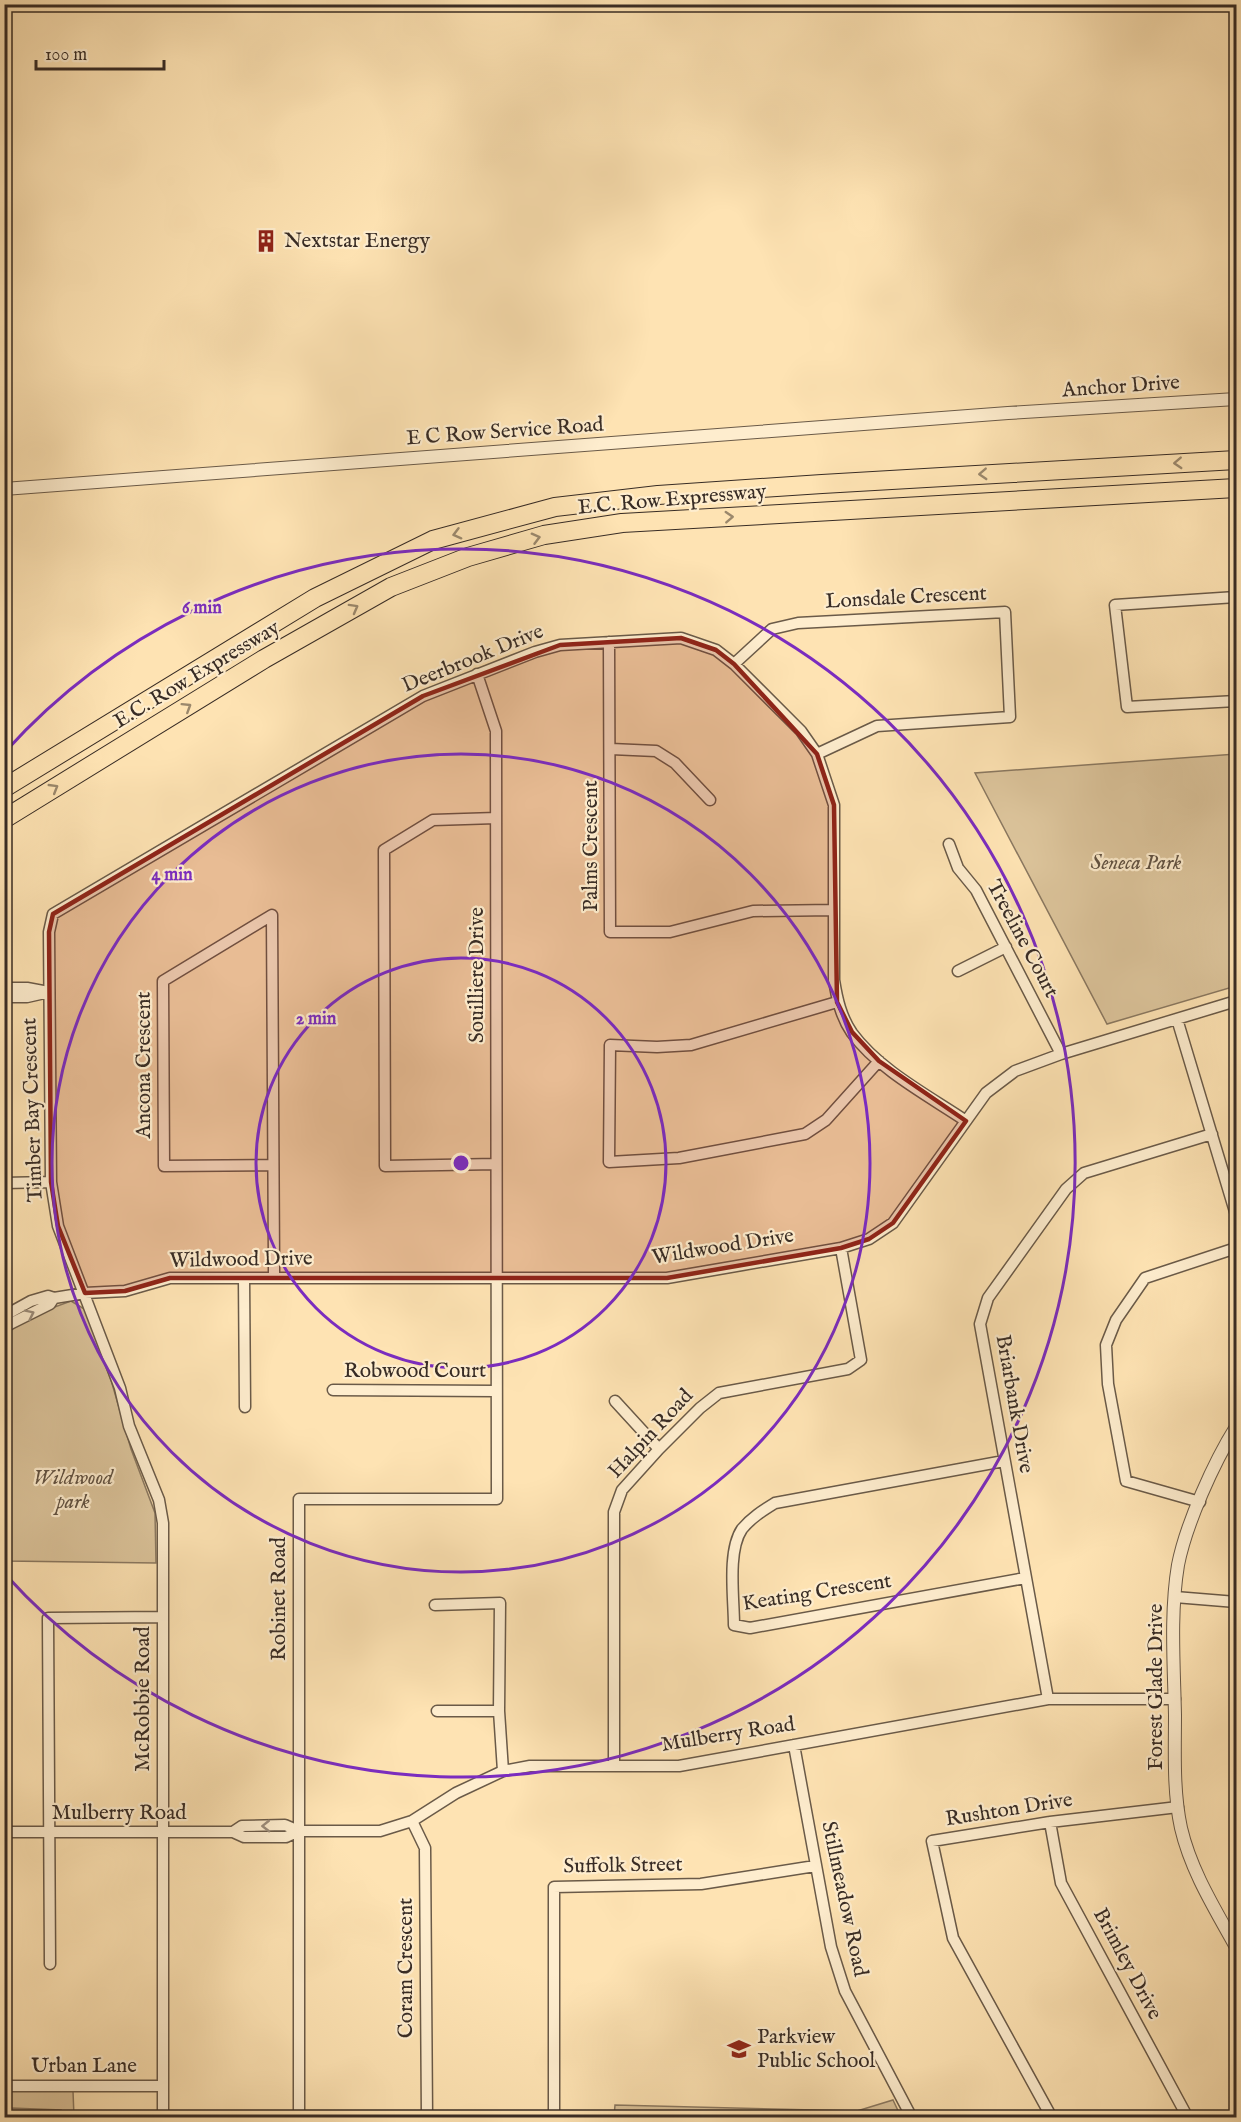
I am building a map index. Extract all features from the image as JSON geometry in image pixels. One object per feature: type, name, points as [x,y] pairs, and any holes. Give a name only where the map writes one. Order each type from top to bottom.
[{"type":"highway","name":"E.C. Row Expressway","points":[[4,788],[315,598],[434,540],[555,507],[658,495],[810,484],[1236,460]]},
{"type":"highway","name":"E.C. Row Expressway","points":[[4,819],[264,659],[391,587],[468,557],[544,536],[622,523],[1236,488]]},
{"type":"street","name":"Anchor Drive","points":[[1008,413],[1236,399]]},
{"type":"street","name":"E C Row Service Road","points":[[4,489],[1008,413]]},
{"type":"street","points":[[1236,597],[1115,605],[1127,707],[1236,701]]},
{"type":"street","name":"Lonsdale Crescent","points":[[734,664],[772,629],[798,623],[1005,612],[1010,717],[877,726],[817,754]]},
{"type":"street","name":"Deerbrook Drive","points":[[49,992],[49,932],[53,914],[423,696],[560,645],[681,638],[716,650],[734,664],[801,731],[817,754],[834,805],[834,981],[837,1002],[852,1032],[879,1061],[966,1122]]},
{"type":"street","name":"Palms Crescent","points":[[609,642],[610,932],[670,932],[753,911],[833,910]]},
{"type":"street","name":"Souilliere Drive","points":[[477,674],[496,731],[496,1279]]},
{"type":"street","points":[[610,750],[656,751],[675,763],[710,800]]},
{"type":"street","points":[[496,818],[433,820],[384,850],[385,1166],[496,1164]]},
{"type":"street","name":"Treeline Court","points":[[949,844],[958,868],[976,890],[1061,1054]]},
{"type":"street","name":"Ancona Crescent","points":[[273,1165],[165,1166],[163,992],[163,981],[272,915],[274,1278]]},
{"type":"street","points":[[958,971],[1006,947]]},
{"type":"street","name":"Timber Bay Crescent","points":[[4,988],[27,988],[49,992]]},
{"type":"street","name":"Timber Bay Crescent","points":[[4,997],[27,997],[49,992]]},
{"type":"street","name":"Timber Bay Crescent","points":[[49,992],[51,1182],[58,1226],[85,1293]]},
{"type":"street","name":"Wildwood Drive","points":[[4,1316],[31,1300],[48,1296],[54,1298],[85,1293],[125,1291],[170,1278],[667,1278],[841,1248],[869,1239],[893,1222],[986,1093],[1015,1071],[1061,1054],[1236,1001]]},
{"type":"street","points":[[837,1002],[691,1045],[657,1047],[610,1045],[609,1162],[679,1158],[805,1134],[826,1120],[879,1061]]},
{"type":"street","points":[[1177,1019],[1236,1215]]},
{"type":"street","name":"Briarbank Drive","points":[[1048,1699],[980,1324],[988,1298],[1066,1189],[1084,1173],[1212,1134]]},
{"type":"street","points":[[4,1184],[51,1182]]},
{"type":"street","name":"Halpin Road","points":[[614,1766],[614,1512],[622,1490],[700,1408],[719,1393],[848,1369],[861,1360],[841,1248]]},
{"type":"street","points":[[1200,1502],[1126,1481],[1108,1384],[1106,1345],[1116,1320],[1145,1278],[1236,1248]]},
{"type":"street","points":[[244,1278],[245,1407]]},
{"type":"street","name":"Robinet Road","points":[[299,2118],[299,1499],[497,1499],[496,1279]]},
{"type":"street","name":"McRobbie Road","points":[[85,1293],[120,1388],[129,1426],[159,1500],[163,1523],[163,2118]]},
{"type":"street","points":[[4,1328],[50,1304],[54,1298]]},
{"type":"street","name":"Robwood Court","points":[[333,1390],[496,1391]]},
{"type":"street","points":[[615,1401],[659,1449]]},
{"type":"street","name":"Forest Glade Drive","points":[[1236,1427],[1214,1468],[1181,1554],[1175,1597],[1175,1699],[1178,1807],[1181,1828],[1197,1875],[1236,1947]]},
{"type":"street","name":"Keating Crescent","points":[[1004,1461],[775,1503],[755,1516],[741,1531],[734,1550],[734,1625],[750,1628],[1026,1578]]},
{"type":"street","points":[[1175,1597],[1236,1602]]},
{"type":"street","points":[[435,1605],[500,1603],[499,1711],[503,1771]]},
{"type":"street","points":[[50,1964],[48,1618],[163,1617]]},
{"type":"street","name":"Mulberry Road","points":[[4,1832],[233,1832],[244,1837],[285,1837],[299,1831],[380,1832],[412,1821],[456,1792],[503,1771],[530,1766],[678,1766],[1048,1699],[1175,1699]]},
{"type":"street","points":[[437,1710],[499,1711]]},
{"type":"street","name":"Stillmeadow Road","points":[[794,1745],[831,1947],[845,1991],[912,2118]]},
{"type":"street","name":"Rushton Drive","points":[[1052,2118],[953,1938],[932,1841],[1050,1822],[1178,1807]]},
{"type":"street","name":"Coram Crescent","points":[[412,1821],[425,1848],[427,2118]]},
{"type":"street","name":"Brimley Drive","points":[[1050,1822],[1061,1883],[1188,2118]]},
{"type":"street","name":"Suffolk Street","points":[[554,2118],[554,1887],[701,1884],[815,1866]]},
{"type":"street","name":"Urban Lane","points":[[4,2086],[163,2086]]},
{"type":"highlighted area","points":[[681,638],[716,650],[734,664],[817,754],[834,805],[837,1002],[852,1032],[879,1061],[966,1121],[893,1223],[869,1239],[841,1248],[667,1278],[170,1278],[125,1291],[85,1293],[58,1226],[51,1182],[49,932],[53,914],[423,696],[560,645]]},
{"type":"green space","name":"Seneca Park","points":[[1236,754],[1236,986],[1107,1024],[975,773]]},
{"type":"green space","name":"Wildwood park","points":[[71,1301],[86,1310],[111,1380],[131,1449],[155,1513],[156,1563],[5,1561],[5,1334],[30,1316]]},
{"type":"green space","points":[[5,2090],[73,2091],[74,2117],[5,2118]]},
{"type":"green space","points":[[893,2100],[901,2117],[614,2117],[615,2105],[857,2111]]},
{"type":"shaded area","points":[[11,2108],[61,2110],[61,2117],[5,2117],[5,2113]]},
{"type":"place","name":"Nextstar Energy","points":[[266,241]]},
{"type":"place","name":"Parkview Public School","points":[[739,2049]]}]
